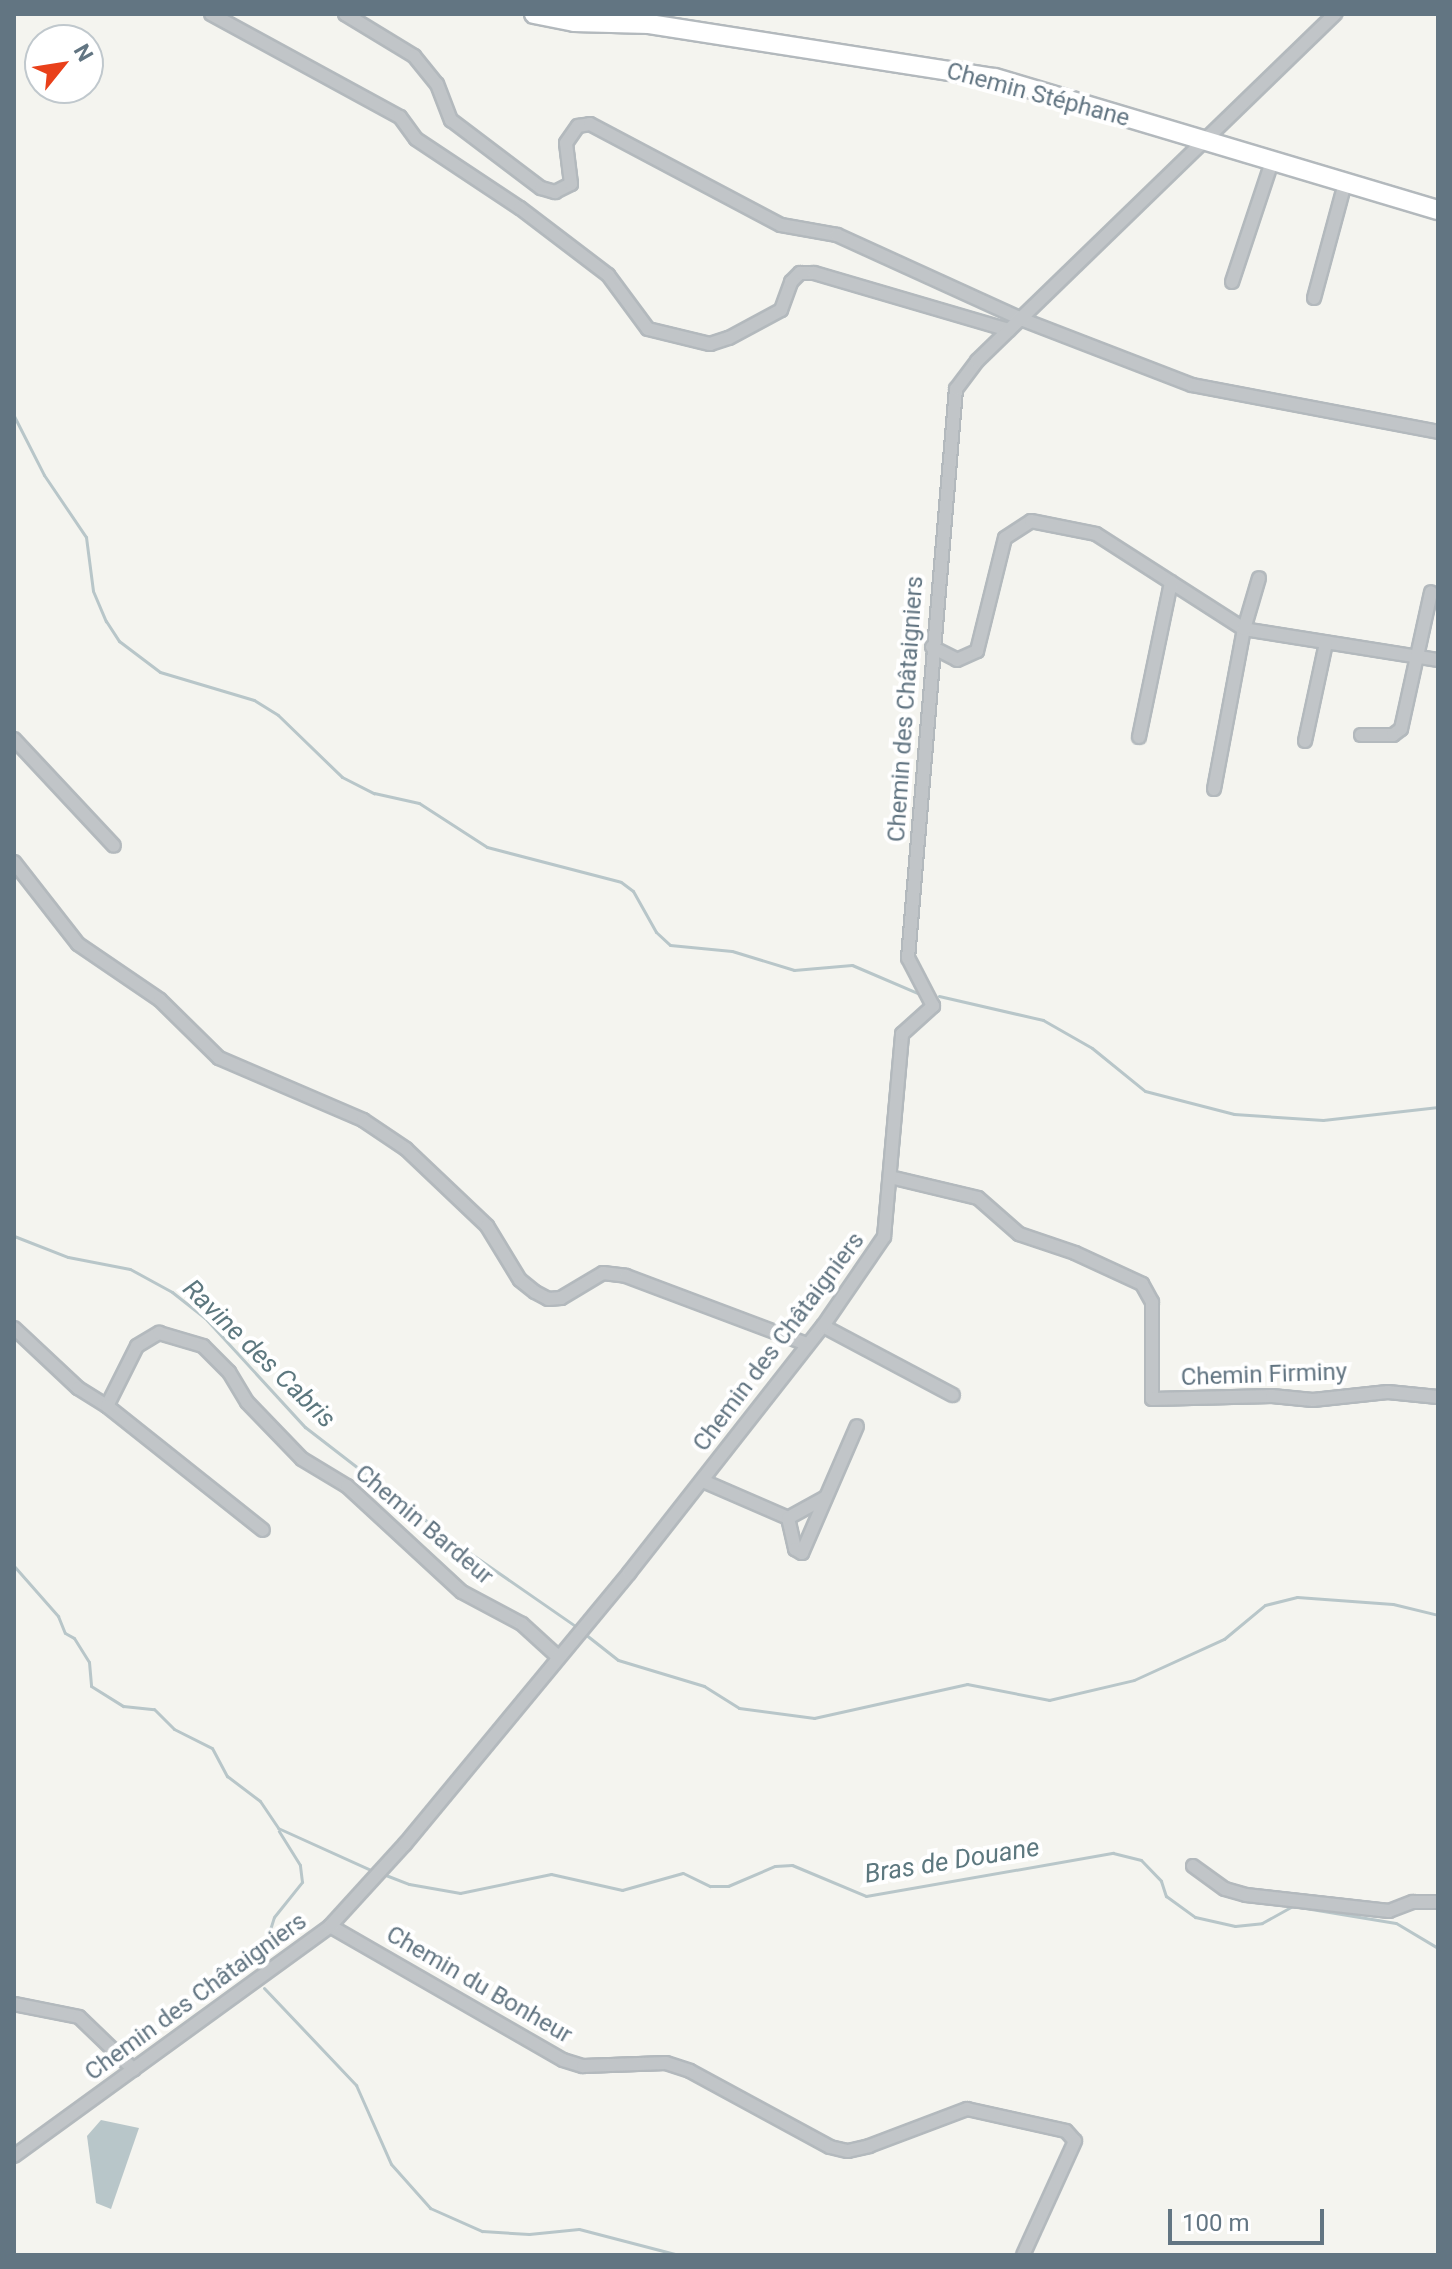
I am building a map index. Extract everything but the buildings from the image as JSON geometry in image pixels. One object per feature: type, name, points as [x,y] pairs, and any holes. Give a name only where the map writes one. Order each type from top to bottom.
[{"type":"main road","name":"Chemin Stéphane","points":[[534,14],[574,22],[649,24],[929,65],[995,78],[1438,210]]},
{"type":"street","points":[[211,14],[371,106],[400,117],[416,139],[520,208],[608,275],[648,329],[710,344],[729,338],[781,310],[791,282],[800,273],[814,273],[1009,330]]},
{"type":"street","points":[[345,14],[420,61],[437,84],[451,120],[534,184],[555,192],[571,184],[566,143],[578,126],[590,124],[781,225],[837,235],[1021,319],[1192,385],[1438,432]]},
{"type":"street","name":"Chemin des Châtaigniers","points":[[14,2156],[330,1926],[414,1833],[703,1481],[823,1326],[884,1237],[902,1034],[933,1006],[908,958],[956,389],[1009,330],[1335,14]]},
{"type":"street","points":[[1232,282],[1272,162]]},
{"type":"street","points":[[1314,298],[1345,183]]},
{"type":"street","points":[[520,208],[534,184]]},
{"type":"street","points":[[932,647],[957,660],[977,651],[1005,538],[1031,521],[1096,534],[1244,629],[1413,660],[1438,660]]},
{"type":"street","points":[[1214,789],[1244,629],[1259,578]]},
{"type":"street","points":[[1139,737],[1171,582]]},
{"type":"street","points":[[1361,735],[1393,735],[1401,729],[1413,660],[1431,592]]},
{"type":"street","points":[[1305,741],[1326,643]]},
{"type":"street","points":[[14,739],[114,846]]},
{"type":"street","points":[[14,862],[78,944],[160,1000],[219,1058],[363,1120],[406,1149],[487,1226],[520,1280],[535,1292],[548,1299],[561,1298],[603,1273],[626,1276],[807,1344]]},
{"type":"street","name":"Chemin Firminy","points":[[890,1177],[978,1198],[1019,1234],[1075,1253],[1142,1284],[1152,1302],[1152,1399],[1272,1396],[1313,1400],[1388,1392],[1438,1397]]},
{"type":"street","points":[[823,1326],[953,1395]]},
{"type":"street","points":[[14,1328],[78,1388],[107,1406],[263,1530]]},
{"type":"street","name":"Chemin Bardeur","points":[[107,1406],[137,1346],[159,1333],[203,1346],[229,1372],[247,1402],[302,1459],[347,1486],[462,1592],[522,1624],[557,1656]]},
{"type":"street","points":[[788,1518],[795,1549],[802,1553],[857,1426]]},
{"type":"street","points":[[703,1481],[788,1518]]},
{"type":"street","points":[[788,1518],[827,1496]]},
{"type":"street","points":[[1193,1866],[1225,1889],[1246,1895],[1389,1911],[1413,1902],[1438,1902]]},
{"type":"street","name":"Chemin du Bonheur","points":[[330,1926],[563,2060],[583,2066],[678,2067],[830,2147],[848,2151],[869,2146],[967,2109],[1066,2131],[1075,2141],[1023,2255]]},
{"type":"street","points":[[14,2004],[79,2017],[134,2070]]},
{"type":"shaded area","points":[[101,2120],[139,2128],[111,2209],[96,2203],[87,2136]]},
{"type":"waterway","points":[[14,416],[44,475],[86,537],[93,591],[106,621],[119,641],[160,672],[254,700],[278,715],[342,777],[374,793],[419,803],[487,847],[621,882],[633,891],[656,932],[670,945],[732,951],[794,970],[852,965],[922,995]]},
{"type":"waterway","points":[[939,996],[1043,1020],[1092,1048],[1145,1091],[1234,1114],[1323,1120],[1438,1107]]},
{"type":"waterway","name":"Ravine des Cabris","points":[[14,1236],[68,1257],[130,1269],[172,1292],[205,1318],[305,1427],[454,1542],[574,1625]]},
{"type":"waterway","name":"Bras de Douane","points":[[14,1566],[58,1616],[65,1633],[74,1638],[89,1662],[91,1686],[123,1706],[154,1709],[174,1729],[212,1748],[227,1776],[260,1801],[278,1828],[375,1872]]},
{"type":"waterway","name":"Ravine des Cabris","points":[[585,1634],[618,1660],[704,1686],[739,1708],[814,1718],[967,1684],[1049,1700],[1134,1680],[1224,1639],[1265,1605],[1297,1597],[1393,1604],[1438,1615]]},
{"type":"waterway","points":[[258,1968],[274,1917],[302,1882],[300,1865],[279,1831]]},
{"type":"waterway","name":"Bras de Douane","points":[[383,1874],[409,1884],[460,1893],[551,1874],[622,1890],[683,1873],[710,1886],[728,1886],[775,1866],[792,1865],[866,1896],[1113,1853],[1141,1860],[1161,1881],[1166,1896],[1195,1917],[1235,1926],[1262,1923],[1293,1906],[1396,1923],[1438,1948]]},
{"type":"waterway","points":[[264,1988],[356,2085],[391,2164],[430,2208],[482,2231],[529,2234],[579,2229],[679,2255]]}]
